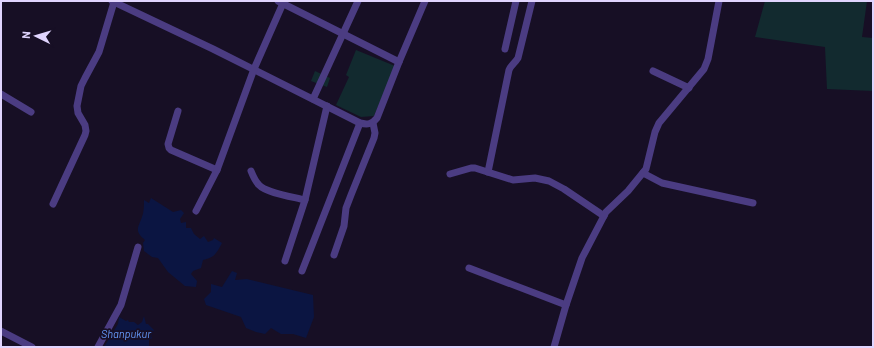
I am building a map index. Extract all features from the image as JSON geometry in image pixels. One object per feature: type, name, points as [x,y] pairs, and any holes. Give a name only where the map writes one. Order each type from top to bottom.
[{"type":"street","points":[[313,99],[358,1]]},
{"type":"street","points":[[52,204],[85,135],[86,128],[78,113],[81,86],[100,52],[113,2],[254,69],[360,123],[366,124],[373,123],[377,118],[425,1]]},
{"type":"street","points":[[505,49],[516,1]]},
{"type":"street","points":[[488,172],[509,70],[518,58],[532,1]]},
{"type":"street","points":[[554,347],[582,258],[606,212],[628,191],[643,172],[647,166],[655,132],[659,123],[700,75],[706,64],[719,1]]},
{"type":"street","points":[[196,211],[217,170],[254,69],[282,2],[399,62]]},
{"type":"street","points":[[653,71],[689,88]]},
{"type":"street","points":[[1,94],[31,112]]},
{"type":"street","points":[[285,260],[305,200],[327,106]]},
{"type":"street","points":[[178,111],[168,144],[169,148],[217,170]]},
{"type":"street","points":[[302,271],[360,123]]},
{"type":"street","points":[[334,255],[344,226],[346,208],[374,138],[375,133],[373,123]]},
{"type":"street","points":[[450,174],[475,168],[513,180],[535,178],[549,181],[564,189],[604,216]]},
{"type":"street","points":[[251,171],[256,181],[266,190],[305,200]]},
{"type":"street","points":[[643,172],[662,183],[753,202]]},
{"type":"street","points":[[98,347],[122,305],[138,247]]},
{"type":"street","points":[[469,268],[566,305]]},
{"type":"street","points":[[1,331],[32,347]]},
{"type":"green space","points":[[765,1],[867,1],[862,37],[873,38],[873,91],[827,89],[825,47],[755,37]]},
{"type":"green space","points":[[356,50],[395,66],[374,116],[361,117],[336,105],[349,77],[346,75]]},
{"type":"green space","points":[[315,71],[330,78],[327,87],[311,81]]},
{"type":"water","points":[[151,198],[173,212],[181,210],[184,213],[180,219],[181,223],[186,222],[186,228],[191,228],[194,234],[200,239],[204,236],[208,242],[214,238],[222,243],[215,254],[210,258],[203,260],[201,268],[193,271],[191,274],[197,281],[196,287],[185,286],[168,272],[158,258],[152,257],[144,251],[143,243],[145,240],[139,234],[138,227],[143,213],[144,200],[149,203]]},
{"type":"water","points":[[232,271],[237,273],[235,280],[247,279],[313,295],[314,317],[306,338],[293,334],[281,334],[271,328],[265,334],[256,332],[246,328],[241,317],[206,305],[204,299],[211,292],[211,284],[222,287]]},
{"type":"water","name":"Shanpukur","points":[[144,316],[146,324],[154,330],[151,336],[152,338],[149,340],[149,347],[104,347],[118,324],[119,317],[126,321],[128,320],[129,322],[134,322],[138,325],[142,322]]}]
